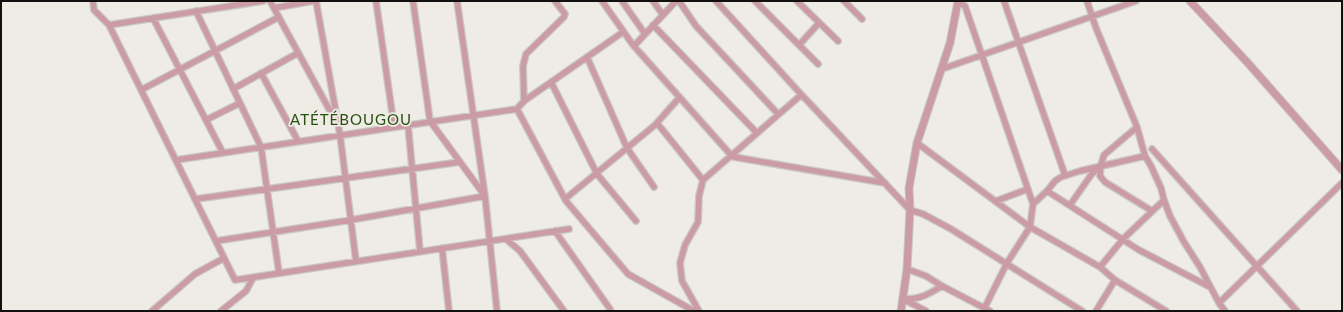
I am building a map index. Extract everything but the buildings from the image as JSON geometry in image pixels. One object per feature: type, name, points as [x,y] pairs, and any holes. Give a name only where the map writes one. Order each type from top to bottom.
[{"type":"street","points":[[93,1],[94,10],[109,25],[235,280],[570,229]]},
{"type":"street","points":[[109,25],[196,11],[226,4],[263,1]]},
{"type":"street","points":[[270,1],[338,126]]},
{"type":"street","points":[[274,8],[313,1]]},
{"type":"street","points":[[316,1],[340,135],[356,261]]},
{"type":"street","points":[[376,1],[394,126]]},
{"type":"street","points":[[413,1],[430,121],[485,196]]},
{"type":"street","points":[[457,1],[472,115],[485,196],[497,311]]},
{"type":"street","points":[[524,101],[524,66],[526,54],[564,17],[565,14],[555,1]]},
{"type":"street","points":[[602,1],[634,46],[679,98],[734,157],[885,183]]},
{"type":"street","points":[[622,1],[645,34]]},
{"type":"street","points":[[653,1],[663,15]]},
{"type":"street","points":[[634,46],[678,1],[696,26],[778,114]]},
{"type":"street","points":[[716,1],[801,95],[910,210],[923,214],[951,229],[1082,311]]},
{"type":"street","points":[[755,1],[818,64]]},
{"type":"street","points":[[797,1],[838,41]]},
{"type":"street","points":[[844,1],[862,19]]},
{"type":"street","points":[[901,311],[907,269],[910,210],[909,188],[917,143],[950,43],[958,1],[965,6],[1033,204],[1030,227],[1007,263],[986,310],[926,276],[907,269]]},
{"type":"street","points":[[1004,1],[1065,176]]},
{"type":"street","points":[[1087,1],[1137,127],[1145,156],[1161,188],[1164,200],[1176,228],[1225,311]]},
{"type":"street","points":[[942,69],[1136,1]]},
{"type":"street","points":[[1190,1],[1247,62],[1342,170]]},
{"type":"street","points":[[196,11],[261,147],[279,274]]},
{"type":"street","points":[[141,90],[279,17]]},
{"type":"street","points":[[153,18],[223,152]]},
{"type":"street","points":[[800,45],[819,23]]},
{"type":"street","points":[[653,25],[757,133]]},
{"type":"street","points":[[176,160],[394,126],[517,109],[524,101],[623,32]]},
{"type":"street","points":[[233,88],[298,53]]},
{"type":"street","points":[[587,57],[627,148],[654,187]]},
{"type":"street","points":[[261,73],[298,141]]},
{"type":"street","points":[[551,82],[597,173],[636,221]]},
{"type":"street","points":[[699,311],[682,281],[680,263],[685,245],[698,222],[699,196],[703,180],[801,95]]},
{"type":"street","points":[[565,199],[657,123],[679,98]]},
{"type":"street","points":[[206,120],[240,103]]},
{"type":"street","points":[[517,109],[565,199],[628,274],[694,311]]},
{"type":"street","points":[[657,123],[703,180]]},
{"type":"street","points":[[408,125],[420,251]]},
{"type":"street","points":[[1137,127],[1104,155],[1100,176],[1105,182],[1152,211]]},
{"type":"street","points":[[917,143],[1030,227],[1100,267],[1115,280],[1166,311]]},
{"type":"street","points":[[1152,149],[1297,311]]},
{"type":"street","points":[[1033,204],[1055,181],[1065,176],[1101,165],[1145,156]]},
{"type":"street","points":[[196,199],[460,162]]},
{"type":"street","points":[[1070,205],[1091,175],[1101,165]]},
{"type":"street","points":[[1219,303],[1342,183]]},
{"type":"street","points":[[996,201],[1028,189]]},
{"type":"street","points":[[1047,191],[1139,250],[1210,287]]},
{"type":"street","points":[[216,241],[351,220],[485,196]]},
{"type":"street","points":[[1100,267],[1123,239],[1164,200]]},
{"type":"street","points":[[554,231],[610,310]]},
{"type":"street","points":[[506,239],[520,251],[564,311]]},
{"type":"street","points":[[442,248],[449,311]]},
{"type":"street","points":[[152,311],[196,274],[224,258]]},
{"type":"street","points":[[221,311],[246,291],[253,278]]},
{"type":"street","points":[[1096,311],[1115,280]]},
{"type":"street","points":[[903,299],[914,300],[942,286]]},
{"type":"street","points":[[903,299],[926,311]]},
{"type":"district","name":"ATÉTÉBOUGOU","points":[[351,120]]}]
